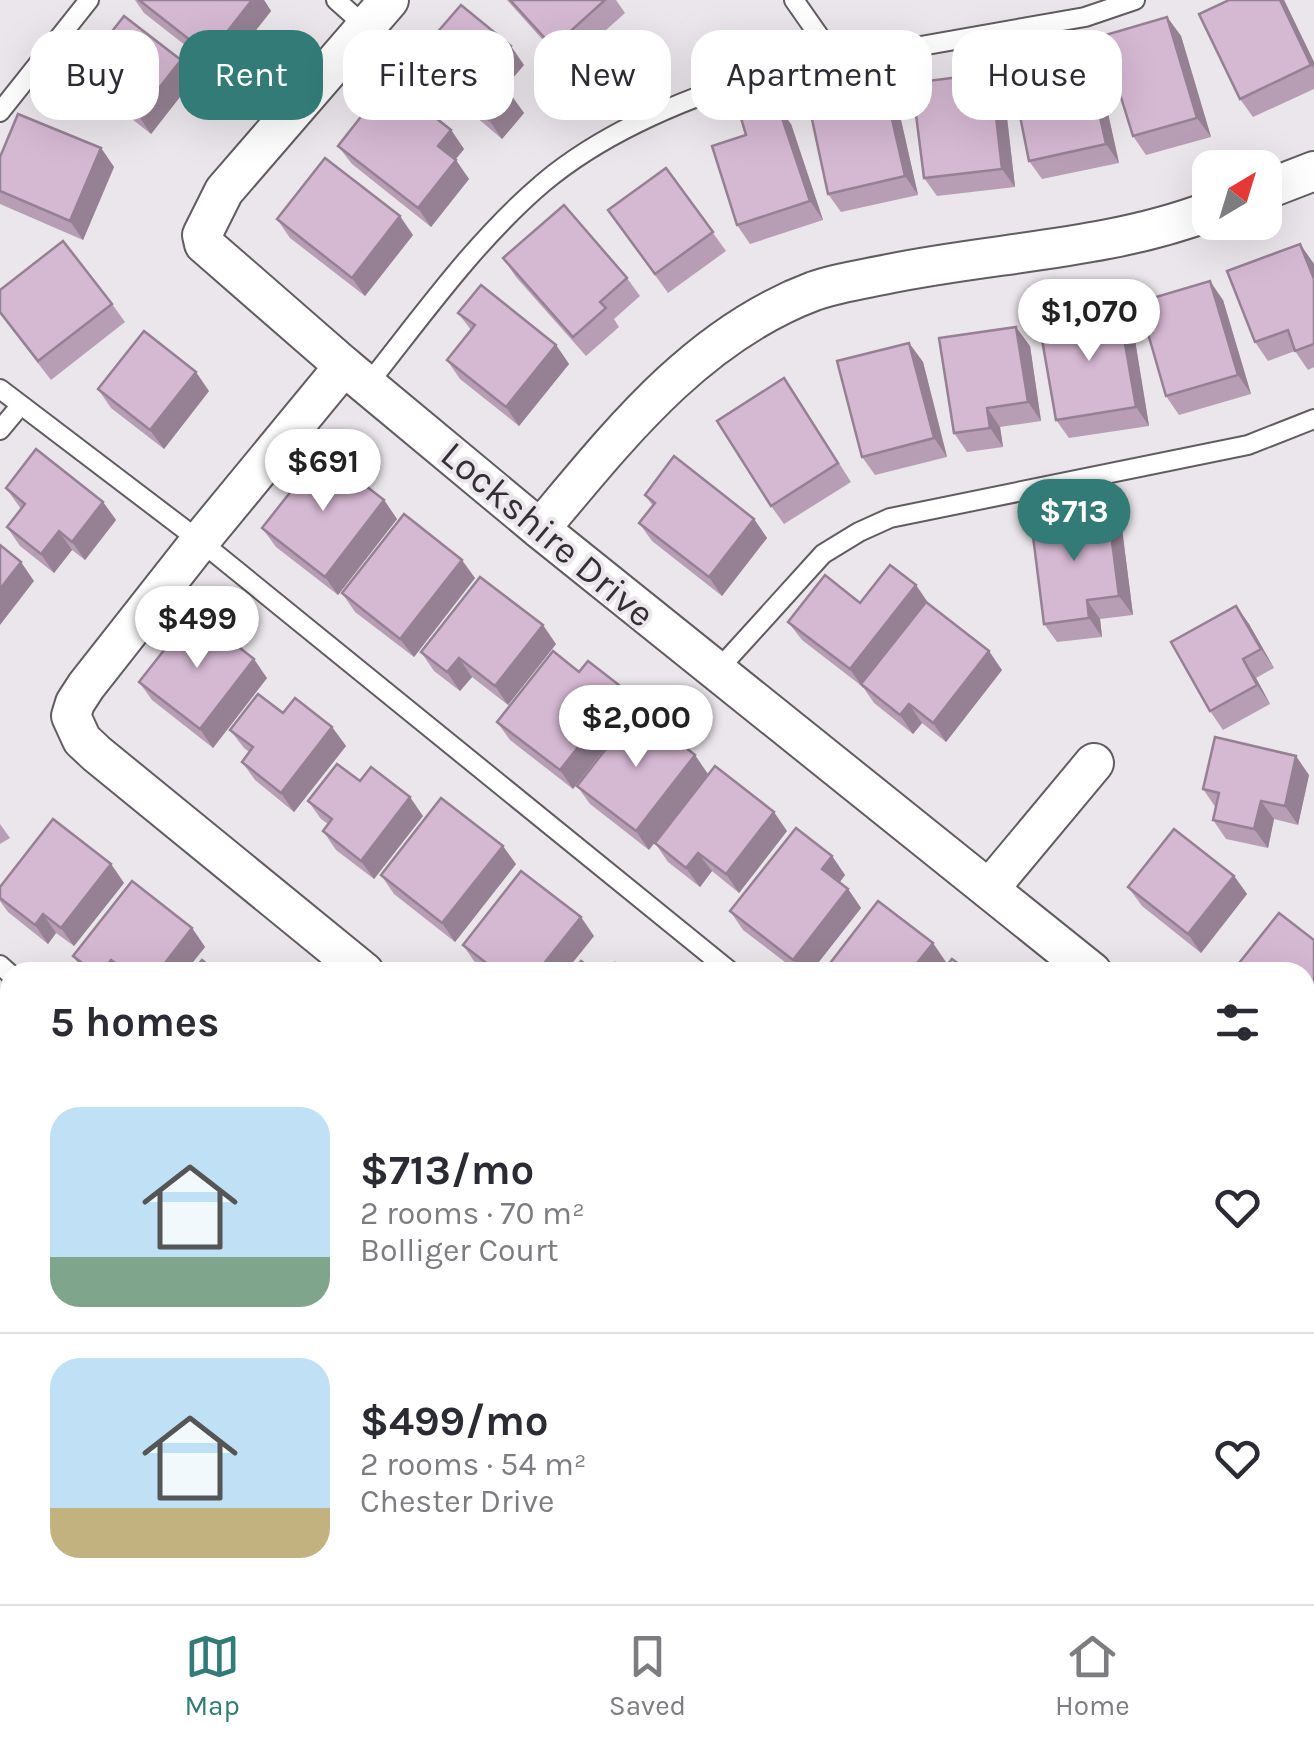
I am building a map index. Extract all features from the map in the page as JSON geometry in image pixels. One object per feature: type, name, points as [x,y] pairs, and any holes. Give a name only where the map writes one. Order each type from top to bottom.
[{"type":"street","name":"Lockshire Drive","points":[[376,12],[224,191],[202,235],[204,244],[540,529],[1080,962]]},
{"type":"street","points":[[1282,183],[1314,171]]},
{"type":"street","points":[[540,529],[620,434],[669,384],[752,320],[784,304],[817,290],[862,279],[1114,239],[1192,216]]},
{"type":"street","points":[[352,962],[82,740],[71,716],[86,686],[200,542],[356,375]]},
{"type":"street","points":[[989,889],[1094,763]]},
{"type":"lane","points":[[0,112],[89,0]]},
{"type":"lane","points":[[336,0],[376,12]]},
{"type":"lane","points":[[794,0],[815,30]]},
{"type":"lane","points":[[932,43],[1085,17],[1135,0]]},
{"type":"lane","points":[[356,375],[480,244],[545,182],[616,136],[691,101]]},
{"type":"lane","points":[[0,389],[200,542],[719,962]]},
{"type":"lane","points":[[0,430],[20,406]]},
{"type":"lane","points":[[716,672],[822,554],[890,518],[1248,445],[1314,419]]},
{"type":"building","points":[[139,0],[252,0],[229,30],[179,31]]},
{"type":"building","points":[[510,0],[605,0],[572,30],[537,30]]},
{"type":"building","points":[[1229,0],[1280,0],[1311,65],[1240,99],[1199,14]]},
{"type":"building","points":[[461,5],[491,30],[439,30]]},
{"type":"building","points":[[124,16],[142,30],[113,30]]},
{"type":"building","points":[[1167,17],[1197,118],[1133,136],[1122,101],[1122,30]]},
{"type":"building","points":[[159,43],[179,63],[159,88]]},
{"type":"building","points":[[952,78],[952,120],[996,120],[1002,169],[924,178],[917,120],[932,120],[932,80]]},
{"type":"building","points":[[18,114],[101,148],[70,221],[0,191],[0,157]]},
{"type":"building","points":[[358,120],[438,120],[451,130],[438,146],[456,160],[418,208],[338,146]]},
{"type":"building","points":[[742,120],[783,120],[810,201],[737,225],[712,146],[746,135]]},
{"type":"building","points":[[812,120],[892,120],[905,176],[828,194]]},
{"type":"building","points":[[1021,120],[1101,120],[1106,144],[1029,161]]},
{"type":"building","points":[[325,158],[400,216],[352,278],[277,219]]},
{"type":"building","points":[[666,168],[713,232],[655,274],[608,210]]},
{"type":"building","points":[[564,205],[627,278],[600,302],[606,308],[573,337],[503,258]]},
{"type":"building","points":[[63,241],[112,304],[38,361],[0,312],[0,290]]},
{"type":"building","points":[[1300,244],[1314,279],[1314,344],[1295,351],[1288,330],[1255,342],[1227,271]]},
{"type":"building","points":[[1210,281],[1238,375],[1166,396],[1139,302]]},
{"type":"building","points":[[481,285],[556,345],[506,407],[447,360],[475,325],[458,313]]},
{"type":"building","points":[[1118,303],[1136,407],[1056,420],[1040,328],[1072,323],[1070,311]]},
{"type":"building","points":[[1016,327],[1028,402],[987,408],[990,428],[954,433],[939,338]]},
{"type":"building","points":[[144,331],[196,372],[150,430],[98,389]]},
{"type":"building","points":[[909,343],[934,438],[862,457],[837,361]]},
{"type":"building","points":[[784,378],[838,463],[771,506],[717,421]]},
{"type":"building","points":[[36,449],[103,502],[72,542],[59,531],[41,554],[7,527],[25,504],[6,488]]},
{"type":"building","points":[[322,452],[384,500],[325,577],[262,528]]},
{"type":"building","points":[[674,456],[754,519],[709,577],[639,523],[655,503],[645,495]]},
{"type":"building","points":[[1108,510],[1119,596],[1087,600],[1089,618],[1044,624],[1031,520]]},
{"type":"building","points":[[404,514],[462,560],[400,639],[342,593]]},
{"type":"building","points":[[0,545],[21,562],[0,589]]},
{"type":"building","points":[[890,565],[916,585],[850,669],[788,622],[825,575],[860,603]]},
{"type":"building","points":[[480,577],[543,625],[495,686],[459,658],[447,672],[421,652]]},
{"type":"building","points":[[926,602],[989,651],[933,723],[909,704],[900,715],[861,684]]},
{"type":"building","points":[[1236,606],[1261,649],[1243,659],[1257,685],[1210,711],[1171,642]]},
{"type":"building","points":[[194,612],[254,659],[200,729],[139,682]]},
{"type":"building","points":[[553,651],[579,672],[588,661],[624,689],[560,770],[497,722]]},
{"type":"building","points":[[258,694],[283,713],[295,698],[332,727],[281,793],[242,762],[253,747],[230,730]]},
{"type":"building","points":[[637,709],[695,755],[636,831],[577,786]]},
{"type":"building","points":[[1215,737],[1296,756],[1285,806],[1261,801],[1254,829],[1213,820],[1219,793],[1203,789]]},
{"type":"building","points":[[337,764],[360,781],[371,767],[410,797],[361,861],[323,831],[332,819],[308,801]]},
{"type":"building","points":[[715,766],[774,812],[726,874],[698,853],[686,868],[655,843]]},
{"type":"building","points":[[441,798],[503,846],[442,923],[381,875]]},
{"type":"building","points":[[53,819],[111,864],[61,928],[43,914],[35,925],[0,898],[0,887]]},
{"type":"building","points":[[796,828],[832,856],[822,869],[848,889],[793,960],[730,911]]},
{"type":"building","points":[[1174,829],[1234,876],[1188,934],[1128,887]]},
{"type":"building","points":[[521,871],[581,917],[545,962],[485,962],[463,945]]},
{"type":"building","points":[[132,881],[192,928],[166,962],[81,962],[73,956]]},
{"type":"building","points":[[878,901],[933,943],[918,962],[831,962]]},
{"type":"building","points":[[1279,913],[1314,940],[1314,962],[1240,962]]}]
